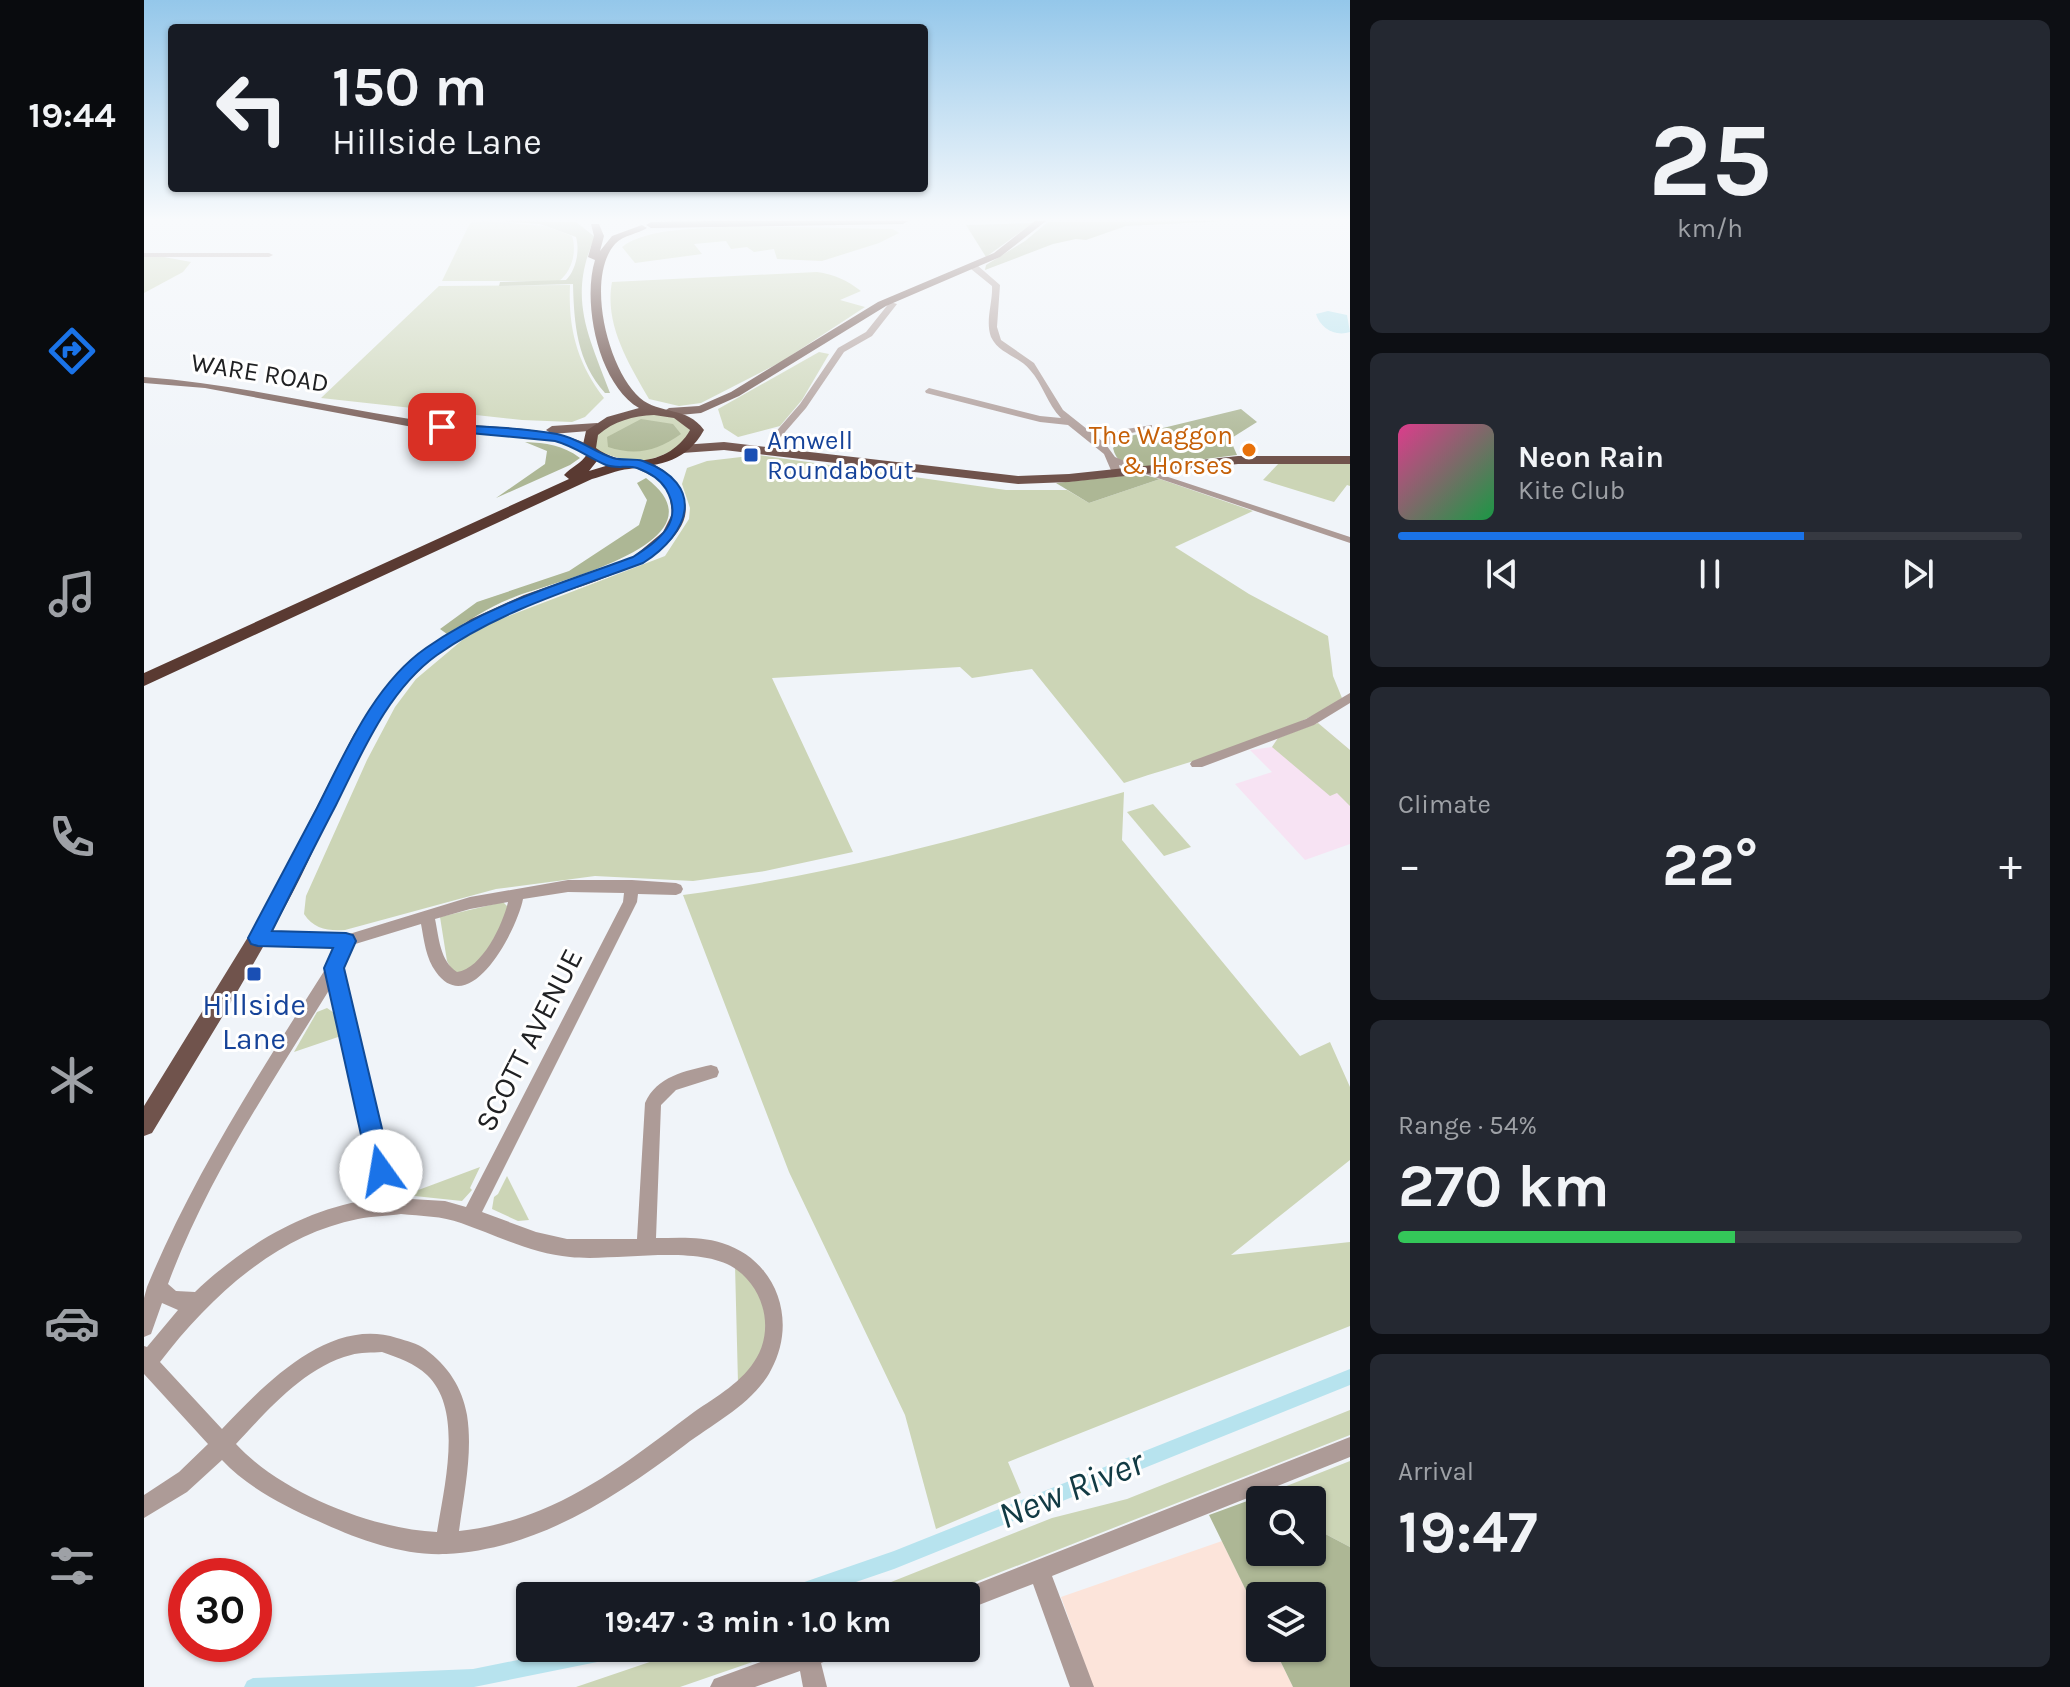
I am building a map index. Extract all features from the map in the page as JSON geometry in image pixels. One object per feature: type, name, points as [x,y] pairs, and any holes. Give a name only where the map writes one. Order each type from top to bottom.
[{"type":"highway","points":[[586,300],[586,313],[598,356],[622,400],[622,409],[615,418]]},
{"type":"highway","points":[[144,680],[587,476],[677,452],[691,443],[696,427],[636,400],[621,377],[601,334],[596,300]]},
{"type":"highway","points":[[144,667],[583,470],[591,452],[588,442],[597,427],[615,418],[662,412]]},
{"type":"highway","points":[[591,452],[632,464]]},
{"type":"main road","points":[[662,412],[701,409],[756,383],[891,300]]},
{"type":"main road","name":"WARE ROAD","points":[[144,380],[205,385],[442,427],[556,438],[591,452]]},
{"type":"main road","points":[[701,409],[696,427],[715,440],[847,461]]},
{"type":"main road","name":"WARE ROAD","points":[[368,413],[552,430],[597,427]]},
{"type":"main road","points":[[665,478],[677,452],[712,445],[1018,480],[1238,460],[1350,460]]},
{"type":"main road","points":[[144,1126],[258,938],[356,748],[385,700],[406,674],[430,652],[486,617],[638,560],[659,546],[673,530],[679,517],[680,503],[665,478],[632,464]]},
{"type":"street","points":[[995,300],[993,330],[998,341],[1034,368],[1049,397],[1068,422],[1103,444],[1113,459],[1116,473]]},
{"type":"street","points":[[776,437],[803,406],[841,350],[869,334],[893,304]]},
{"type":"street","points":[[820,344],[841,350]]},
{"type":"street","points":[[929,391],[1040,419],[1068,422]]},
{"type":"street","points":[[1103,444],[1123,432],[1149,427]]},
{"type":"street","points":[[1113,459],[1350,540]]},
{"type":"street","points":[[1197,764],[1310,722],[1350,697]]},
{"type":"street","points":[[258,938],[346,941],[470,903],[568,886],[676,889]]},
{"type":"street","name":"SCOTT AVENUE","points":[[470,1218],[630,902],[632,886]]},
{"type":"street","points":[[427,916],[440,966],[451,977],[463,979],[481,970],[515,909],[517,895]]},
{"type":"street","points":[[144,1327],[156,1287],[194,1205],[334,968],[346,941]]},
{"type":"street","points":[[334,968],[385,1189],[384,1208]]},
{"type":"street","points":[[311,1005],[341,1005]]},
{"type":"street","points":[[646,1249],[653,1103],[660,1092],[674,1083],[711,1072]]},
{"type":"street","points":[[427,1207],[565,1248],[720,1251],[733,1255],[753,1271],[768,1294],[774,1315],[773,1342],[759,1372],[664,1448],[566,1509],[509,1533],[446,1543],[394,1537],[334,1517],[256,1476],[222,1444],[146,1359],[196,1302],[242,1264],[293,1234],[352,1213],[384,1208],[427,1207]]},
{"type":"street","points":[[156,1287],[173,1300],[196,1302]]},
{"type":"street","points":[[144,1507],[187,1478],[275,1389],[317,1360],[356,1344],[388,1344],[404,1348],[429,1362],[448,1384],[454,1400],[459,1441],[446,1543]]},
{"type":"street","points":[[980,1594],[1350,1447]]},
{"type":"street","points":[[1040,1572],[1082,1687]]},
{"type":"street","points":[[722,1687],[791,1662]]},
{"type":"street","points":[[809,1662],[815,1687]]},
{"type":"shaded area","points":[[1318,723],[1350,750],[1350,844],[1305,860],[1235,784],[1272,772],[1250,750],[1272,747],[1278,738]]},
{"type":"shaded area","points":[[1222,1541],[1246,1590],[1246,1662],[1281,1662],[1293,1687],[1093,1687],[1061,1597]]},
{"type":"green space","points":[[425,300],[570,300],[576,344],[587,372],[604,398],[585,417],[572,422],[522,420],[321,398]]},
{"type":"green space","points":[[574,300],[582,300],[589,335],[610,393],[605,393],[588,369],[574,314]]},
{"type":"green space","points":[[610,300],[841,300],[865,307],[781,362],[701,403],[679,406],[649,399],[626,358]]},
{"type":"green space","points":[[819,352],[829,354],[802,400],[780,426],[738,437],[724,428],[718,409]]},
{"type":"green space","points":[[1241,409],[1257,422],[1230,439],[1237,455],[1134,468],[1120,461],[1114,452],[1113,448],[1126,437]]},
{"type":"green space","name":"Amwell Roundabout","points":[[643,413],[675,417],[690,430],[682,446],[658,457],[639,461],[595,450],[592,440],[603,427]]},
{"type":"green space","points":[[641,419],[673,424],[681,434],[646,450],[628,451],[608,447],[607,437]]},
{"type":"green space","points":[[525,442],[554,446],[580,458],[496,498],[545,464],[547,451]]},
{"type":"green space","points":[[758,455],[1006,490],[1067,490],[1089,503],[1160,479],[1253,511],[1175,547],[1249,594],[1328,636],[1333,676],[1342,698],[1294,725],[1266,736],[1124,783],[1032,669],[972,678],[960,667],[772,678],[853,852],[765,871],[693,881],[595,876],[496,889],[345,930],[322,928],[312,923],[304,914],[306,896],[367,760],[395,707],[416,679],[466,637],[498,620],[665,556],[689,519],[690,508],[682,484],[687,468],[707,461]]},
{"type":"green space","points":[[1280,462],[1350,464],[1350,486],[1347,485],[1334,502],[1263,480]]},
{"type":"green space","points":[[1140,474],[1160,479],[1089,503],[1056,483]]},
{"type":"green space","points":[[646,478],[666,501],[667,522],[651,540],[626,556],[594,570],[503,602],[447,634],[440,629],[477,602],[569,571],[639,525],[647,500],[637,483]]},
{"type":"green space","points":[[1318,723],[1350,750],[1350,806],[1337,793],[1330,796],[1272,747],[1278,738]]},
{"type":"green space","points":[[1124,792],[1122,840],[1300,1056],[1330,1042],[1350,1087],[1350,1160],[1231,1255],[1350,1242],[1350,1326],[1008,1462],[1021,1493],[936,1529],[905,1415],[789,1172],[683,895],[850,865]]},
{"type":"green space","points":[[1153,804],[1191,847],[1164,856],[1127,812]]},
{"type":"green space","points":[[503,902],[510,909],[481,962],[467,973],[453,972],[447,961],[440,917]]},
{"type":"green space","points":[[327,1008],[337,1015],[341,1036],[294,1052],[317,1012]]},
{"type":"green space","points":[[480,1167],[470,1188],[472,1190],[462,1201],[405,1195]]},
{"type":"green space","points":[[507,1176],[529,1220],[518,1221],[492,1209],[494,1197]]},
{"type":"green space","points":[[735,1265],[754,1284],[766,1320],[766,1333],[758,1359],[738,1383]]},
{"type":"green space","points":[[1350,1410],[1350,1435],[976,1582],[891,1582],[1052,1518],[1127,1499]]},
{"type":"green space","points":[[1350,1461],[1350,1547],[1326,1534],[1326,1486],[1287,1486]]},
{"type":"green space","points":[[1246,1501],[1246,1566],[1326,1566],[1326,1534],[1350,1547],[1350,1687],[1293,1687],[1281,1662],[1326,1662],[1326,1582],[1246,1582],[1246,1590],[1209,1515]]},
{"type":"green space","points":[[650,1662],[752,1662],[680,1687],[576,1687]]},
{"type":"water","points":[[1328,311],[1347,315],[1350,332],[1334,332],[1325,327],[1316,314]]},
{"type":"waterway","name":"New River","points":[[830,1582],[894,1560],[1350,1377]]},
{"type":"waterway","name":"New River","points":[[253,1687],[473,1678],[552,1662]]},
{"type":"place","name":"The Waggon & Horses","points":[[1249,450]]},
{"type":"place","name":"Amwell Roundabout","points":[[751,455]]},
{"type":"place","name":"Hillside Lane","points":[[254,974]]},
{"type":"route","points":[[381,1171],[334,968],[346,941],[258,938],[356,748],[385,700],[406,674],[430,652],[486,617],[551,590],[638,560],[659,546],[673,530],[679,517],[680,503],[676,492],[654,470],[638,464],[612,463],[567,440],[442,427]]}]
